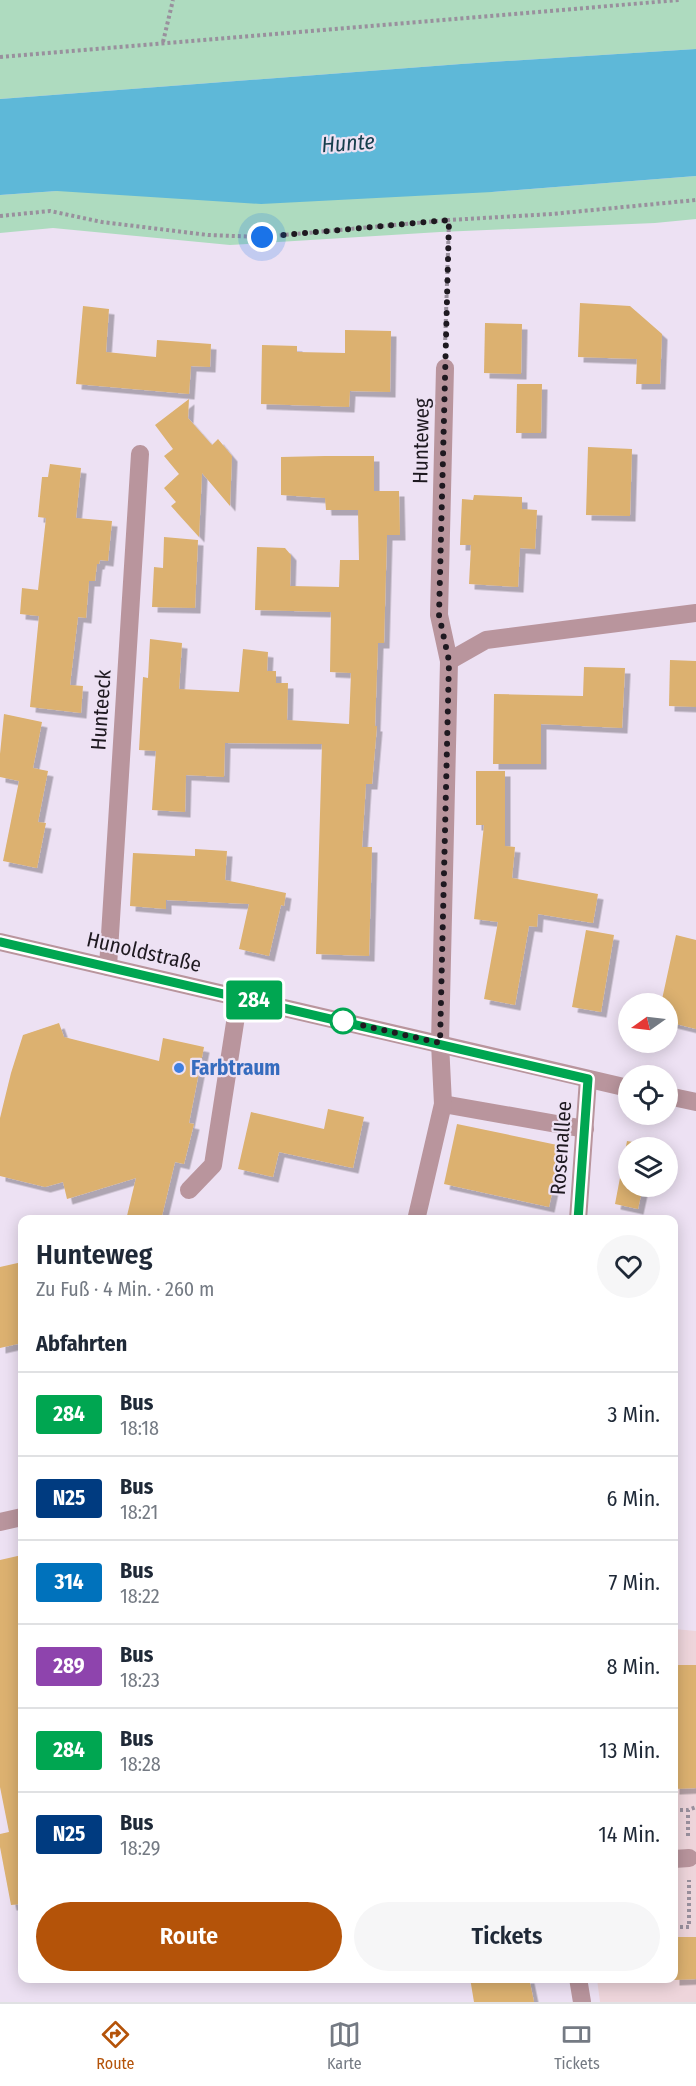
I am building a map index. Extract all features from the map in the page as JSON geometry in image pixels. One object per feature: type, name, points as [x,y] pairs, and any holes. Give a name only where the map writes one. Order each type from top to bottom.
[{"type":"street","name":"Hunteweg","points":[[417,1215],[443,1104],[440,1043],[449,661],[439,615],[445,368]]},
{"type":"street","name":"Hunteeck","points":[[108,968],[140,454]]},
{"type":"street","points":[[449,661],[486,640],[696,613]]},
{"type":"street","name":"Hunoldstraße","points":[[0,942],[618,1086]]},
{"type":"street","points":[[189,1190],[213,1165],[239,997]]},
{"type":"street","name":"Rosenallee","points":[[578,1215],[588,1079]]},
{"type":"street","points":[[678,1098],[696,1102]]},
{"type":"street","points":[[443,1104],[585,1129]]},
{"type":"street","points":[[0,1522],[18,1518]]},
{"type":"street","points":[[579,1983],[582,2002]]},
{"type":"path","points":[[163,42],[173,0]]},
{"type":"path","points":[[0,57],[680,0]]},
{"type":"path","points":[[0,216],[50,211],[102,222],[208,235],[262,237],[696,200]]},
{"type":"path","points":[[445,368],[449,220]]},
{"type":"path","points":[[678,1810],[696,1807]]},
{"type":"shaded area","points":[[678,1629],[696,1631],[696,2002],[600,2002],[598,1983],[678,1983]]},
{"type":"green space","points":[[0,0],[696,0],[696,49],[461,64],[0,99]]},
{"type":"green space","points":[[696,176],[696,219],[655,223],[440,232],[230,245],[53,228],[0,233],[0,195],[57,191],[492,192]]},
{"type":"water","name":"Hunte","points":[[696,49],[696,176],[492,192],[261,204],[57,191],[0,195],[0,99],[461,64]]},
{"type":"building","points":[[580,303],[630,306],[662,334],[660,384],[636,384],[637,359],[578,357]]},
{"type":"building","points":[[83,306],[109,309],[106,352],[156,357],[157,340],[211,344],[210,367],[191,366],[189,394],[76,384]]},
{"type":"building","points":[[485,323],[522,324],[521,374],[484,373]]},
{"type":"building","points":[[345,330],[391,331],[390,392],[350,391],[349,407],[261,404],[262,345],[297,346],[297,352],[345,353]]},
{"type":"building","points":[[517,384],[542,384],[541,433],[516,433]]},
{"type":"building","points":[[189,399],[188,418],[212,445],[218,439],[232,456],[230,506],[202,473],[199,537],[171,506],[176,502],[164,488],[179,474],[164,456],[173,449],[155,425]]},
{"type":"building","points":[[588,447],[632,449],[630,516],[586,515]]},
{"type":"building","points":[[374,456],[374,491],[399,491],[400,535],[387,535],[384,643],[378,643],[375,726],[377,726],[372,784],[366,784],[362,847],[372,847],[369,956],[316,954],[322,744],[225,743],[224,777],[186,775],[185,812],[152,810],[156,751],[139,750],[143,677],[148,678],[150,639],[182,643],[179,689],[239,692],[243,649],[268,652],[267,671],[276,671],[276,683],[288,683],[287,720],[349,724],[351,673],[330,672],[331,612],[255,610],[257,547],[285,548],[291,555],[290,586],[339,587],[340,560],[359,560],[358,510],[326,510],[325,498],[281,495],[281,457]]},
{"type":"building","points":[[50,464],[81,468],[76,518],[112,521],[108,561],[100,560],[97,564],[95,581],[89,581],[86,618],[78,617],[70,685],[83,686],[81,713],[30,707],[39,616],[20,614],[22,588],[38,590],[46,518],[38,517],[42,477],[48,477]]},
{"type":"building","points":[[474,495],[522,497],[522,509],[537,510],[535,549],[520,548],[518,587],[469,584],[471,545],[460,545],[462,499],[473,500]]},
{"type":"building","points":[[164,537],[198,540],[195,608],[152,607],[154,567],[163,568]]},
{"type":"building","points":[[670,660],[696,661],[696,707],[669,706]]},
{"type":"building","points":[[584,667],[625,668],[622,728],[541,724],[541,764],[493,764],[494,694],[583,696]]},
{"type":"building","points":[[4,714],[42,722],[33,768],[48,771],[38,822],[46,823],[37,868],[3,861],[19,781],[0,777]]},
{"type":"building","points":[[476,771],[505,771],[505,846],[515,847],[512,878],[598,894],[593,923],[538,914],[537,927],[529,926],[515,1005],[484,999],[498,922],[474,919],[484,825],[476,825]]},
{"type":"building","points":[[195,849],[227,851],[225,880],[286,893],[269,956],[239,949],[249,904],[166,900],[166,909],[130,906],[133,853],[195,856]]},
{"type":"building","points":[[586,930],[614,935],[601,1012],[572,1007]]},
{"type":"building","points":[[676,935],[696,940],[696,1029],[678,1024],[678,993],[663,993]]},
{"type":"building","points":[[59,1023],[64,1037],[159,1061],[163,1038],[204,1047],[189,1123],[194,1124],[184,1164],[175,1162],[162,1215],[127,1215],[136,1178],[67,1199],[63,1182],[45,1187],[0,1176],[0,1118],[23,1035]]},
{"type":"building","points":[[328,1109],[364,1117],[353,1168],[279,1152],[273,1177],[238,1169],[251,1112],[324,1129]]},
{"type":"building","points":[[457,1124],[562,1146],[549,1207],[444,1184]]},
{"type":"building","points":[[618,1188],[618,1197],[641,1197],[638,1209],[615,1204]]},
{"type":"building","points":[[18,1263],[18,1344],[0,1348],[0,1267]]},
{"type":"building","points":[[18,1556],[18,1904],[11,1905],[0,1847],[0,1834],[9,1832],[0,1787],[0,1560]]},
{"type":"building","points":[[678,1665],[696,1665],[696,1788],[678,1789]]},
{"type":"building","points":[[678,1937],[696,1937],[696,1979],[678,1980]]},
{"type":"building","points":[[471,1983],[530,1983],[534,2002],[474,2002]]},
{"type":"bus line","name":"284","points":[[0,942],[588,1079],[578,1215]]},
{"type":"place","name":"Farbtraum","points":[[179,1068]]},
{"type":"route","points":[[262,237],[449,220],[439,615],[449,661],[440,1043],[343,1021]]}]
